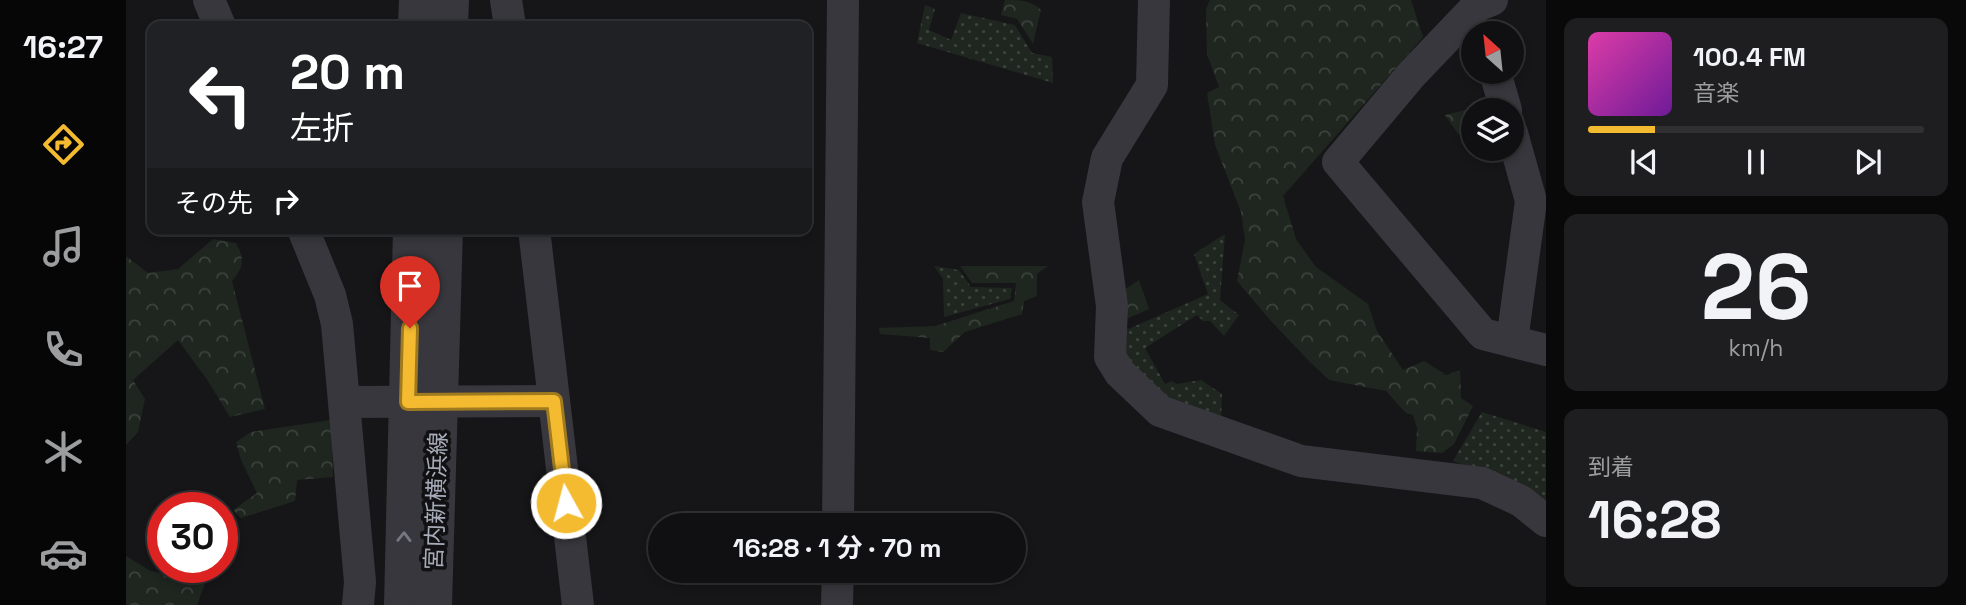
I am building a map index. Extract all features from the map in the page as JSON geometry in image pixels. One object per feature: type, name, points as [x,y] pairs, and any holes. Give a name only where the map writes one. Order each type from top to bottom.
[{"type":"street","points":[[209,0],[218,21]]},
{"type":"street","points":[[417,21],[418,0]]},
{"type":"street","points":[[449,21],[450,0]]},
{"type":"street","points":[[506,0],[509,21]]},
{"type":"street","points":[[838,513],[843,0]]},
{"type":"street","points":[[1154,0],[1152,85],[1107,158],[1098,202],[1112,306],[1110,357],[1119,373],[1160,411],[1301,461],[1482,483],[1521,501],[1546,521]]},
{"type":"street","points":[[1483,10],[1411,75],[1338,162],[1483,334],[1546,350]]},
{"type":"street","points":[[1512,341],[1531,201],[1520,161]]},
{"type":"street","points":[[305,235],[330,295],[337,324],[360,582],[358,605]]},
{"type":"street","name":"宮内新横浜線","points":[[412,235],[433,605]]},
{"type":"street","name":"宮内新横浜線","points":[[403,605],[443,235]]},
{"type":"street","points":[[535,235],[578,605]]},
{"type":"street","points":[[345,402],[554,401]]},
{"type":"street","points":[[837,605],[838,583]]},
{"type":"green space","points":[[1005,0],[1029,2],[1041,10],[1033,44],[1017,19],[1001,15]]},
{"type":"green space","points":[[1210,0],[1411,0],[1423,37],[1283,196],[1296,239],[1316,267],[1368,304],[1377,331],[1403,370],[1424,361],[1446,375],[1460,370],[1461,398],[1473,406],[1454,444],[1442,453],[1416,451],[1417,428],[1413,415],[1406,413],[1386,391],[1329,380],[1270,320],[1237,281],[1245,240],[1241,212],[1215,145],[1207,93],[1219,87],[1207,54],[1206,9]]},
{"type":"green space","points":[[925,5],[935,9],[929,30],[951,40],[961,13],[1015,25],[1032,53],[1052,57],[1053,83],[917,43]]},
{"type":"green space","points":[[1461,111],[1461,133],[1458,134],[1445,115]]},
{"type":"green space","points":[[1225,234],[1220,300],[1239,315],[1224,336],[1210,321],[1203,321],[1197,315],[1145,348],[1165,384],[1172,381],[1177,384],[1201,380],[1222,394],[1221,422],[1150,392],[1119,347],[1126,330],[1208,294],[1194,254]]},
{"type":"green space","points":[[213,239],[236,243],[241,254],[241,267],[232,281],[265,409],[230,417],[178,340],[133,380],[145,399],[138,432],[126,445],[126,256],[148,273],[178,269]]},
{"type":"green space","points":[[934,266],[959,270],[971,287],[1012,288],[1010,299],[944,317],[943,279]]},
{"type":"green space","points":[[960,266],[1048,266],[1037,274],[1037,296],[1024,301],[1022,314],[965,332],[943,352],[930,350],[930,338],[880,334],[879,328],[935,326],[1014,301],[1016,283],[972,283]]},
{"type":"green space","points":[[1139,280],[1149,309],[1124,320],[1118,294]]},
{"type":"green space","points":[[1482,412],[1546,432],[1546,509],[1488,474],[1453,461]]},
{"type":"green space","points":[[331,420],[333,477],[297,480],[295,501],[241,518],[238,515],[238,506],[257,493],[241,460],[236,442],[251,432]]},
{"type":"green space","points":[[126,556],[147,569],[147,583],[205,583],[197,605],[126,605]]},
{"type":"route","points":[[410,328],[408,402],[554,401],[566,503]]}]
